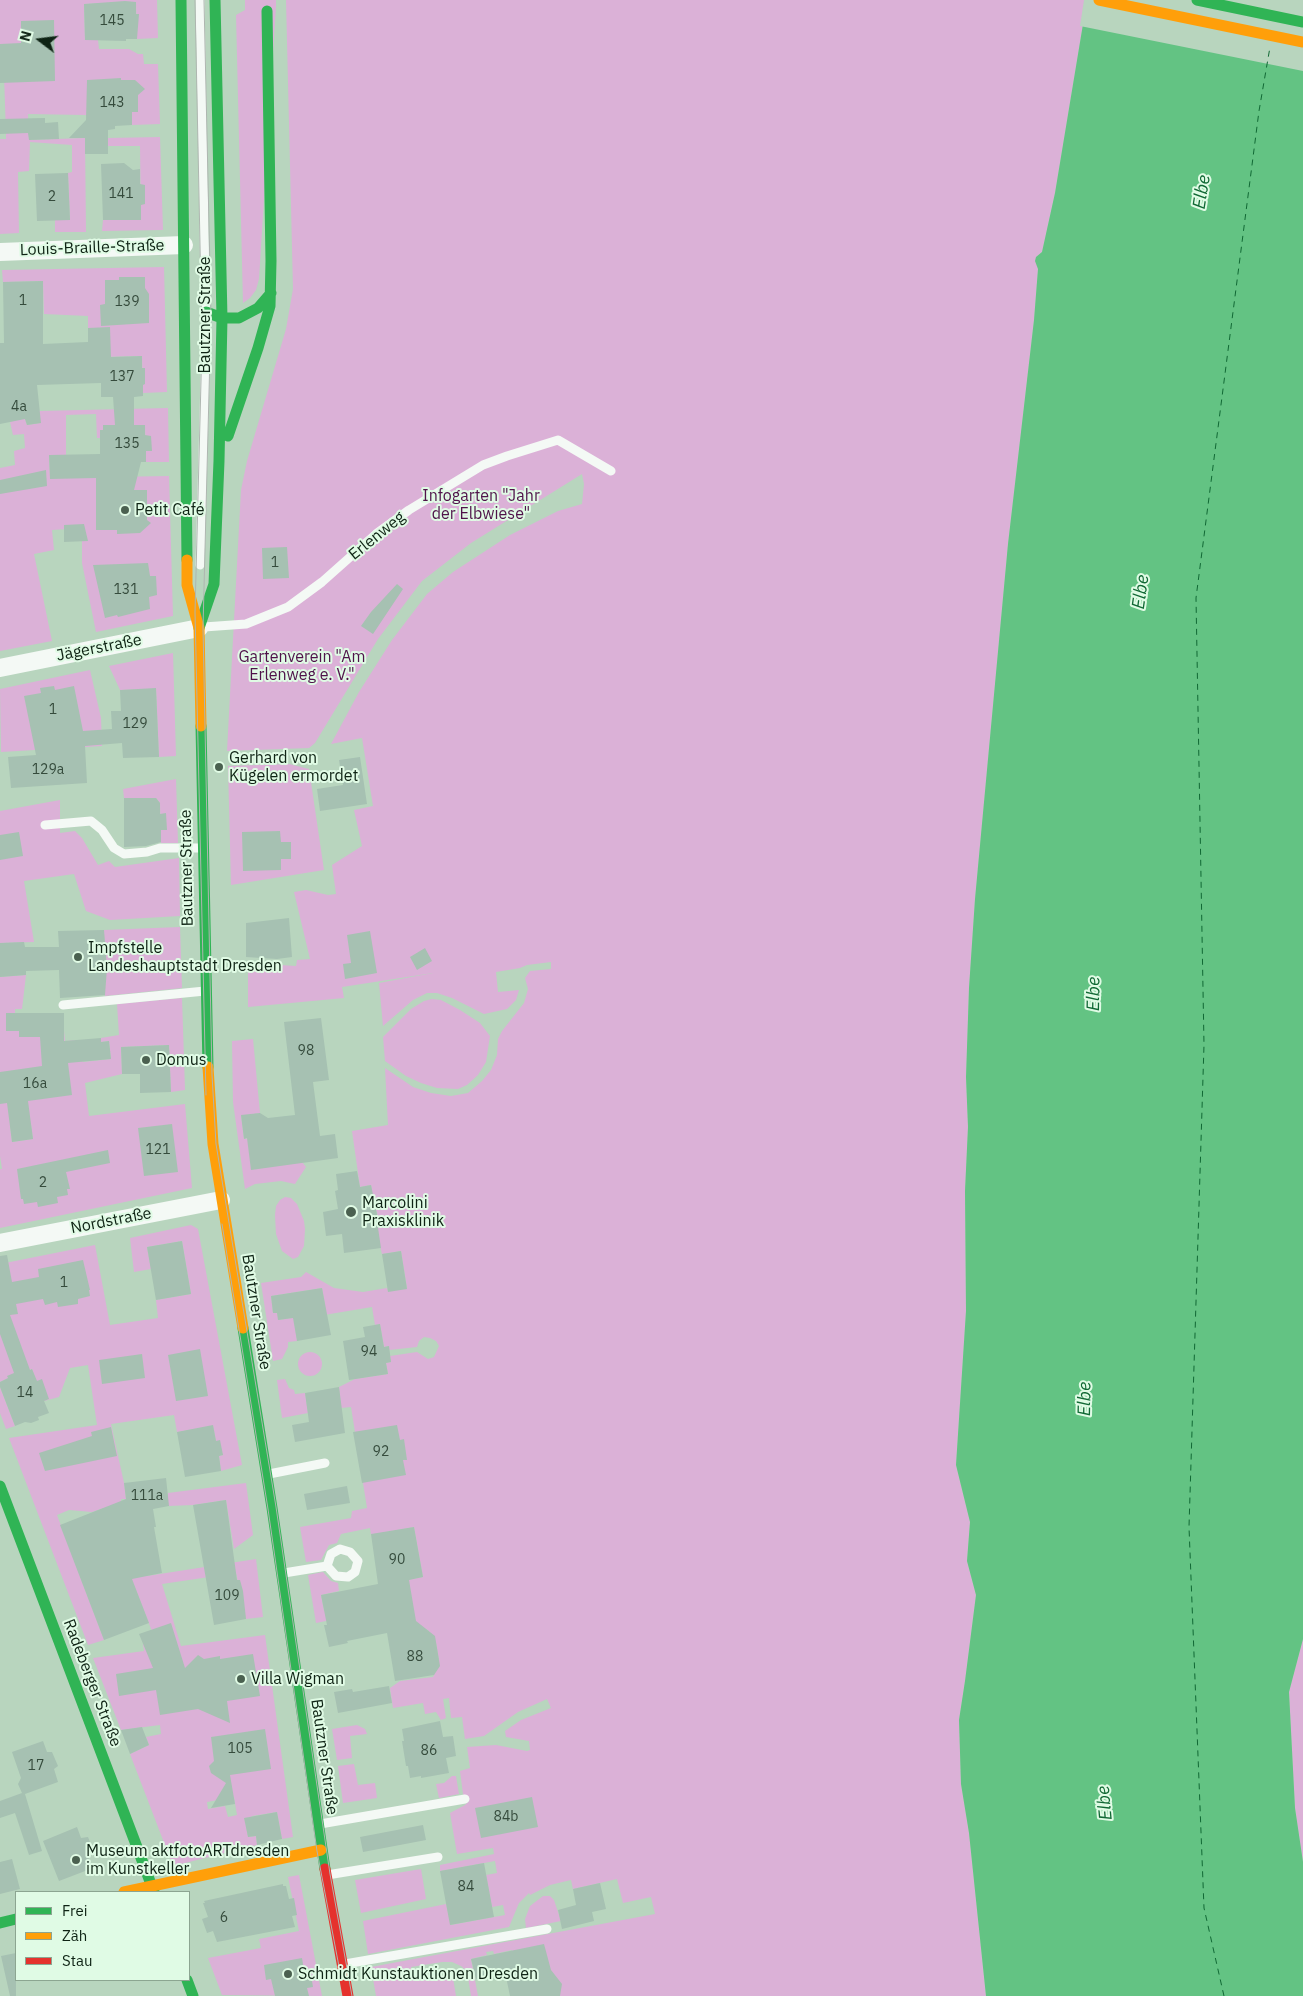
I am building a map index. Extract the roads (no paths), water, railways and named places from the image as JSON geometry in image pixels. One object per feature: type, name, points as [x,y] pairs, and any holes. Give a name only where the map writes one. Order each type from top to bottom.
[{"type":"main road","name":"Bautzner Straße","points":[[181,0],[187,585],[199,628],[208,1076],[213,1144],[267,1474],[321,1850],[348,1996]]},
{"type":"main road","name":"Bautzner Straße","points":[[199,628],[214,584],[219,462],[222,318],[215,0]]},
{"type":"main road","points":[[1099,0],[1303,42]]},
{"type":"main road","points":[[1197,0],[1303,22]]},
{"type":"main road","points":[[219,462],[268,314],[270,293],[267,11]]},
{"type":"main road","points":[[185,288],[194,301],[206,312],[222,318],[239,318],[248,314],[258,308],[270,293]]},
{"type":"main road","name":"Radeberger Straße","points":[[0,1486],[153,1889]]},
{"type":"main road","points":[[134,1891],[153,1889],[321,1850]]},
{"type":"main road","points":[[0,1923],[15,1919]]},
{"type":"main road","points":[[187,1981],[193,1996]]},
{"type":"street","name":"Louis-Braille-Straße","points":[[0,252],[184,245]]},
{"type":"street","name":"Jägerstraße","points":[[0,668],[199,628]]},
{"type":"street","name":"Nordstraße","points":[[0,1243],[221,1200]]},
{"type":"lane","points":[[200,0],[206,312],[200,575]]},
{"type":"lane","name":"Erlenweg","points":[[199,628],[246,624],[288,607],[322,582],[376,534],[409,510],[483,465],[558,440],[612,471]]},
{"type":"lane","points":[[199,593],[199,628]]},
{"type":"lane","points":[[45,824],[91,821],[102,830],[114,848],[124,854],[147,852],[160,848],[203,848]]},
{"type":"lane","points":[[63,1005],[206,990]]},
{"type":"lane","points":[[267,1474],[325,1463]]},
{"type":"lane","points":[[281,1573],[327,1566]]},
{"type":"lane","points":[[318,1824],[465,1799]]},
{"type":"lane","points":[[326,1875],[438,1857]]},
{"type":"lane","points":[[342,1964],[547,1929]]},
{"type":"water","name":"Elbe","points":[[1087,0],[1303,0],[1303,1639],[1289,1692],[1295,1808],[1303,1862],[1303,1996],[986,1996],[969,1833],[961,1784],[959,1720],[976,1595],[967,1561],[970,1522],[956,1465],[966,1311],[965,1191],[968,1127],[966,1077],[975,899],[1008,544],[1034,320],[1038,269],[1035,261],[1036,257],[1042,252],[1055,193]]},
{"type":"tram line","points":[[195,0],[202,342],[195,612],[206,1095]]},
{"type":"tram line","points":[[204,0],[211,315],[203,627],[212,1075],[216,1144],[276,1507],[330,1874],[352,1996]]},
{"type":"tram line","points":[[222,1224],[268,1509],[317,1851],[341,1977]]},
{"type":"place","name":"Petit Café","points":[[125,510]]},
{"type":"place","name":"Gerhard von Kügelen ermordet","points":[[219,767]]},
{"type":"place","name":"Impfstelle Landeshauptstadt Dresden","points":[[78,957]]},
{"type":"place","name":"Domus","points":[[146,1060]]},
{"type":"place","name":"Marcolini Praxisklinik","points":[[351,1212]]},
{"type":"place","name":"Villa Wigman","points":[[241,1679]]},
{"type":"place","name":"Museum aktfotoARTdresden im Kunstkeller","points":[[76,1860]]},
{"type":"place","name":"Schmidt Kunstauktionen Dresden","points":[[288,1974]]},
{"type":"park label","name":"Infogarten \"Jahr der Elbwiese\"","points":[[481,505]]},
{"type":"park label","name":"Gartenverein \"Am Erlenweg e. V.\"","points":[[302,666]]}]
